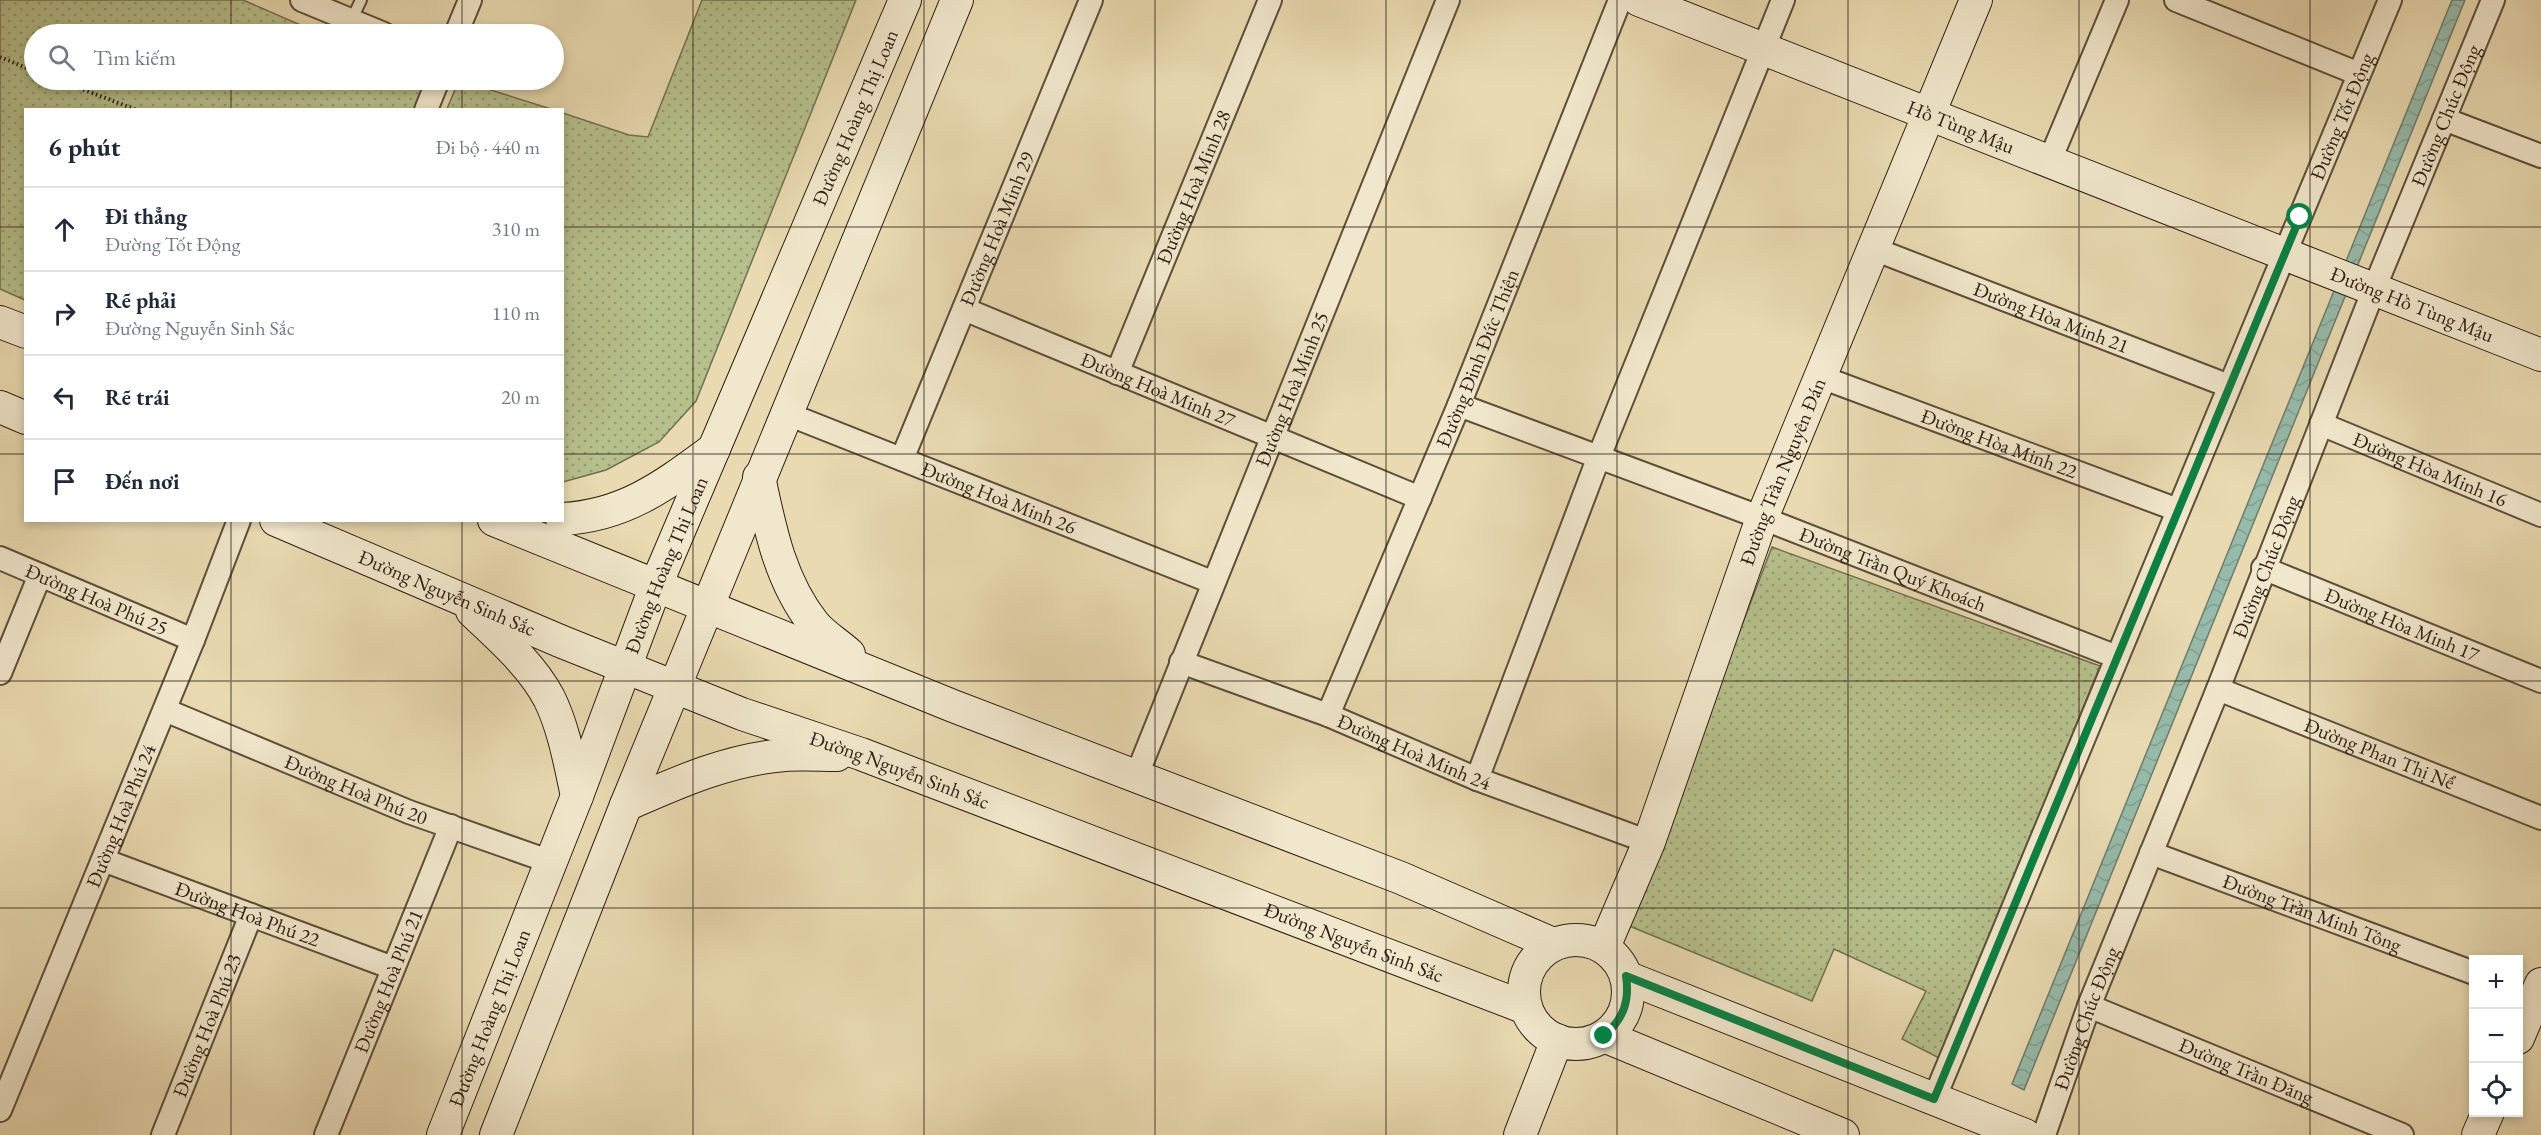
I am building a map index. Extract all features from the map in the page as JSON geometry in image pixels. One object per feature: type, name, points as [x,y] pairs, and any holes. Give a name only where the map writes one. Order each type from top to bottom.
[{"type":"main road","name":"Đường Hoàng Thị Loan","points":[[443,1135],[551,862],[656,585],[904,0]]},
{"type":"main road","points":[[496,1135],[759,477],[957,0]]},
{"type":"main road","name":"Hồ Tùng Mậu","points":[[1639,0],[2289,255]]},
{"type":"main road","name":"Đường Trần Nguyên Đán","points":[[1604,947],[1648,842],[1762,518],[1976,0]]},
{"type":"main road","name":"Đường Hồ Tùng Mậu","points":[[2289,255],[2541,355]]},
{"type":"main road","points":[[0,322],[24,331]]},
{"type":"main road","points":[[0,408],[24,417]]},
{"type":"main road","points":[[564,519],[615,510],[658,491],[714,448]]},
{"type":"main road","points":[[759,477],[771,534],[789,586],[815,625],[873,674]]},
{"type":"main road","name":"Đường Nguyễn Sinh Sắc","points":[[281,522],[624,667],[742,714],[861,754],[1526,1008]]},
{"type":"main road","points":[[498,522],[873,674],[1401,878],[1553,944]]},
{"type":"main road","points":[[456,596],[515,651],[549,698],[567,750],[576,796]]},
{"type":"main road","points":[[626,805],[676,783],[723,767],[783,755],[861,754]]},
{"type":"main road","points":[[1570,939],[1588,940],[1604,947],[1621,965],[1626,976],[1627,1003],[1622,1016],[1604,1036],[1581,1044],[1557,1040],[1533,1022],[1526,1008],[1524,986],[1531,964],[1540,953],[1553,944],[1570,939]]},
{"type":"main road","points":[[1626,976],[2025,1135]]},
{"type":"main road","points":[[2523,1024],[2534,992]]},
{"type":"main road","points":[[1604,1036],[1843,1135]]},
{"type":"main road","points":[[1520,1135],[1557,1040]]},
{"type":"main road","points":[[2478,1135],[2486,1117]]},
{"type":"street","points":[[302,0],[359,24]]},
{"type":"street","points":[[460,24],[470,0]]},
{"type":"street","name":"Đường Hoà Minh 29","points":[[902,459],[1091,0]]},
{"type":"street","name":"Đường Hoà Minh 28","points":[[1117,373],[1270,0]]},
{"type":"street","name":"Đường Hoà Minh 25","points":[[1136,777],[1212,582],[1448,0]]},
{"type":"street","name":"Đường Đinh Đức Thiện","points":[[1328,715],[1459,405],[1620,0]]},
{"type":"street","points":[[1477,779],[1598,459],[1783,0]]},
{"type":"street","points":[[2050,160],[2117,0]]},
{"type":"street","points":[[2176,0],[2359,75]]},
{"type":"street","name":"Đường Tốt Động","points":[[1934,1099],[2229,387],[2289,255],[2390,0]]},
{"type":"street","name":"Đường Chúc Động","points":[[2044,1135],[2090,1006],[2218,689],[2321,424],[2369,287],[2444,119],[2493,0]]},
{"type":"street","points":[[427,108],[434,90]]},
{"type":"street","points":[[2444,119],[2541,156]]},
{"type":"street","name":"Đường Hòa Minh 21","points":[[1874,249],[2229,387]]},
{"type":"street","name":"Đường Hoà Minh 27","points":[[964,309],[1420,498]]},
{"type":"street","name":"Đường Hòa Minh 22","points":[[1821,377],[2178,510]]},
{"type":"street","name":"Đường Trần Quý Khoách","points":[[1459,405],[1598,459],[1762,518],[2117,657]]},
{"type":"street","name":"Đường Hoà Minh 26","points":[[785,413],[1212,582]]},
{"type":"street","name":"Đường Hòa Minh 16","points":[[2321,424],[2541,514]]},
{"type":"street","name":"Đường Hoà Phú 24","points":[[0,1110],[165,710],[238,522]]},
{"type":"street","name":"Đường Hoà Phú 25","points":[[0,558],[193,640]]},
{"type":"street","name":"Đường Hòa Minh 17","points":[[2264,568],[2541,681]]},
{"type":"street","points":[[0,673],[40,575]]},
{"type":"street","name":"Đường Hoà Minh 24","points":[[1182,662],[1328,715],[1477,779],[1648,842]]},
{"type":"street","name":"Đường Phan Thị Nể","points":[[2218,689],[2541,818]]},
{"type":"street","name":"Đường Hoà Phú 20","points":[[165,710],[312,772],[551,862]]},
{"type":"street","name":"Đường Hoà Phú 21","points":[[326,1135],[451,826]]},
{"type":"street","name":"Đường Trần Minh Tông","points":[[2151,853],[2469,971]]},
{"type":"street","name":"Đường Hoà Phú 22","points":[[103,860],[393,968]]},
{"type":"street","name":"Đường Hoà Phú 23","points":[[163,1135],[251,915]]},
{"type":"street","name":"Đường Trần Đăng","points":[[2090,1006],[2402,1135]]},
{"type":"lane","points":[[351,21],[361,0]]},
{"type":"path","points":[[0,57],[24,67]]},
{"type":"path","points":[[84,90],[132,108]]},
{"type":"green space","points":[[0,0],[243,0],[298,24],[24,24],[24,90],[423,90],[419,108],[24,108],[24,300],[0,289]]},
{"type":"green space","points":[[702,0],[856,0],[696,401],[659,442],[606,470],[564,482],[564,113],[629,135],[648,137]]},
{"type":"green space","points":[[455,90],[491,90],[548,108],[447,108]]},
{"type":"green space","points":[[1772,547],[2100,666],[1941,1059],[1902,1039],[1926,991],[1834,949],[1812,1001],[1627,925]]},
{"type":"water","points":[[2452,0],[2465,0],[2024,1090],[2012,1084]]},
{"type":"route","points":[[1604,1036],[1622,1016],[1627,1003],[1626,976],[1934,1099],[2300,217]]}]
